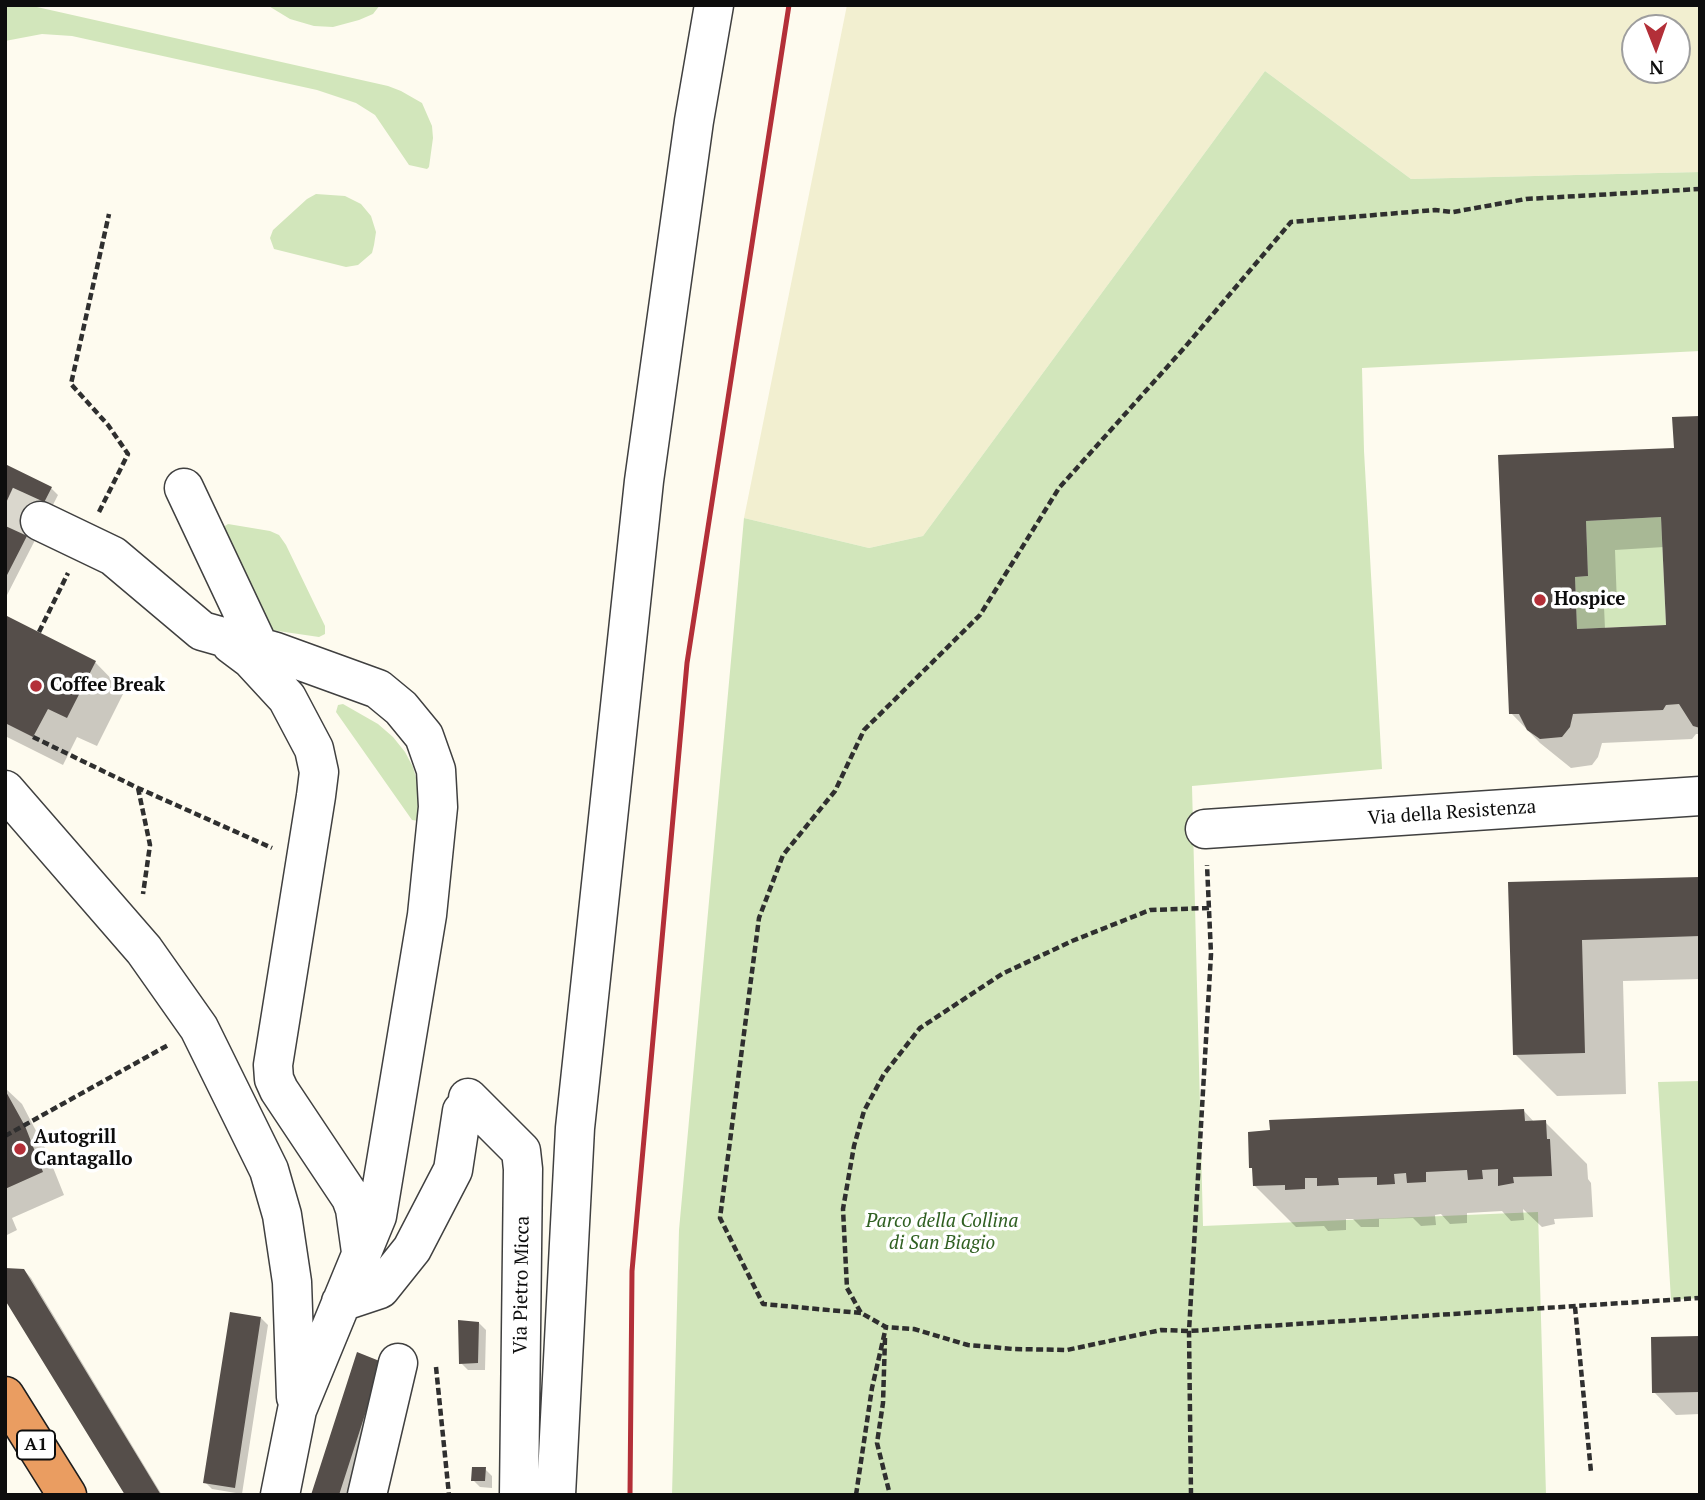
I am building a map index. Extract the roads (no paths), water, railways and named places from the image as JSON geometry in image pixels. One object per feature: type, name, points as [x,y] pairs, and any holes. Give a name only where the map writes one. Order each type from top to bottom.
[{"type":"highway","name":"A1","points":[[5,1396],[66,1495]]},
{"type":"street","points":[[556,1495],[576,1114],[644,481],[694,121],[714,5]]},
{"type":"street","points":[[184,488],[259,647]]},
{"type":"street","points":[[40,522],[113,556],[202,631],[259,647],[378,689],[401,708],[424,736],[436,771],[438,807],[427,915],[377,1216],[297,1410],[280,1495]]},
{"type":"street","points":[[218,636],[251,659],[288,698],[314,749],[319,772],[274,1079],[351,1198],[361,1255]]},
{"type":"street","points":[[5,790],[144,950],[199,1028],[269,1170],[282,1215],[292,1282],[297,1410]]},
{"type":"street","name":"Via della Resistenza","points":[[1205,829],[1251,836],[1700,796]]},
{"type":"street","name":"Via Pietro Micca","points":[[341,1302],[380,1289],[412,1249],[453,1170],[465,1105],[521,1151],[523,1182],[519,1495]]},
{"type":"street","points":[[367,1495],[398,1363]]},
{"type":"tunnel","points":[[5,505],[40,521]]},
{"type":"railway","points":[[630,1495],[632,1271],[687,663],[789,5]]},
{"type":"place","name":"Hospice","points":[[1540,600]]},
{"type":"place","name":"Coffee Break","points":[[36,686]]},
{"type":"place","name":"Autogrill Cantagallo","points":[[20,1149]]},
{"type":"park label","name":"Parco della Collina di San Biagio","points":[[942,1233]]}]
